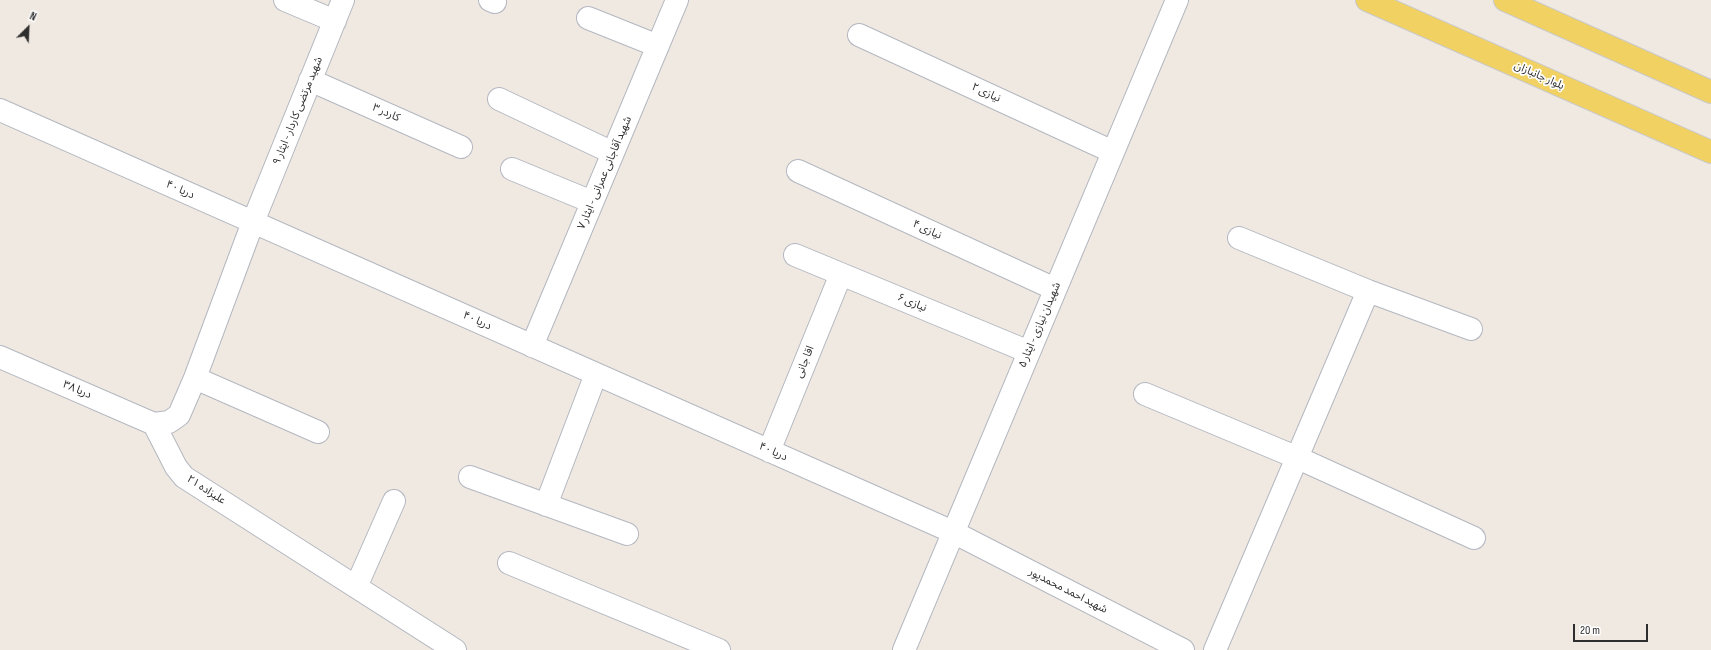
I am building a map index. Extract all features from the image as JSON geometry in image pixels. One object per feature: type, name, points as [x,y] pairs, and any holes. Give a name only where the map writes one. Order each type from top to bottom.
[{"type":"main road","name":"بلوار جانبازان","points":[[1367,0],[1711,152]]},
{"type":"main road","points":[[1505,0],[1711,92]]},
{"type":"street","points":[[285,0],[335,21]]},
{"type":"street","name":"شهید مرتضی کاردار - ایثار ۹","points":[[252,222],[343,0]]},
{"type":"street","name":"شهید آقاجانی عمرانی - ایثار ۷","points":[[532,346],[677,0]]},
{"type":"street","name":"شهیدان نیازی - ایثار ۵","points":[[904,650],[1177,0]]},
{"type":"street","points":[[588,18],[658,46]]},
{"type":"street","name":"نیازی ۲","points":[[859,35],[1113,152]]},
{"type":"street","name":"کاردر ۳","points":[[310,80],[461,147]]},
{"type":"street","points":[[499,99],[613,153]]},
{"type":"street","name":"دریا ۴۰","points":[[0,110],[953,532]]},
{"type":"street","points":[[512,170],[592,202]]},
{"type":"street","name":"نیازی ۴","points":[[798,171],[1055,289]]},
{"type":"street","points":[[154,424],[169,422],[179,415],[195,378],[252,222]]},
{"type":"street","points":[[1239,238],[1368,291],[1471,329]]},
{"type":"street","name":"نیازی ۶","points":[[795,254],[1029,352]]},
{"type":"street","name":"اقا جانی","points":[[769,451],[841,274]]},
{"type":"street","points":[[1215,650],[1368,291]]},
{"type":"street","name":"دریا ۳۸","points":[[0,357],[154,424]]},
{"type":"street","points":[[546,504],[596,374]]},
{"type":"street","points":[[195,378],[318,432]]},
{"type":"street","points":[[1145,394],[1298,458],[1474,538]]},
{"type":"street","name":"علیزاده ۲۱","points":[[154,424],[176,467],[184,477],[455,650]]},
{"type":"street","points":[[470,477],[627,534]]},
{"type":"street","points":[[356,588],[394,501]]},
{"type":"street","name":"شهید احمد محمدپور","points":[[953,532],[1183,650]]},
{"type":"street","points":[[509,563],[719,650]]}]
